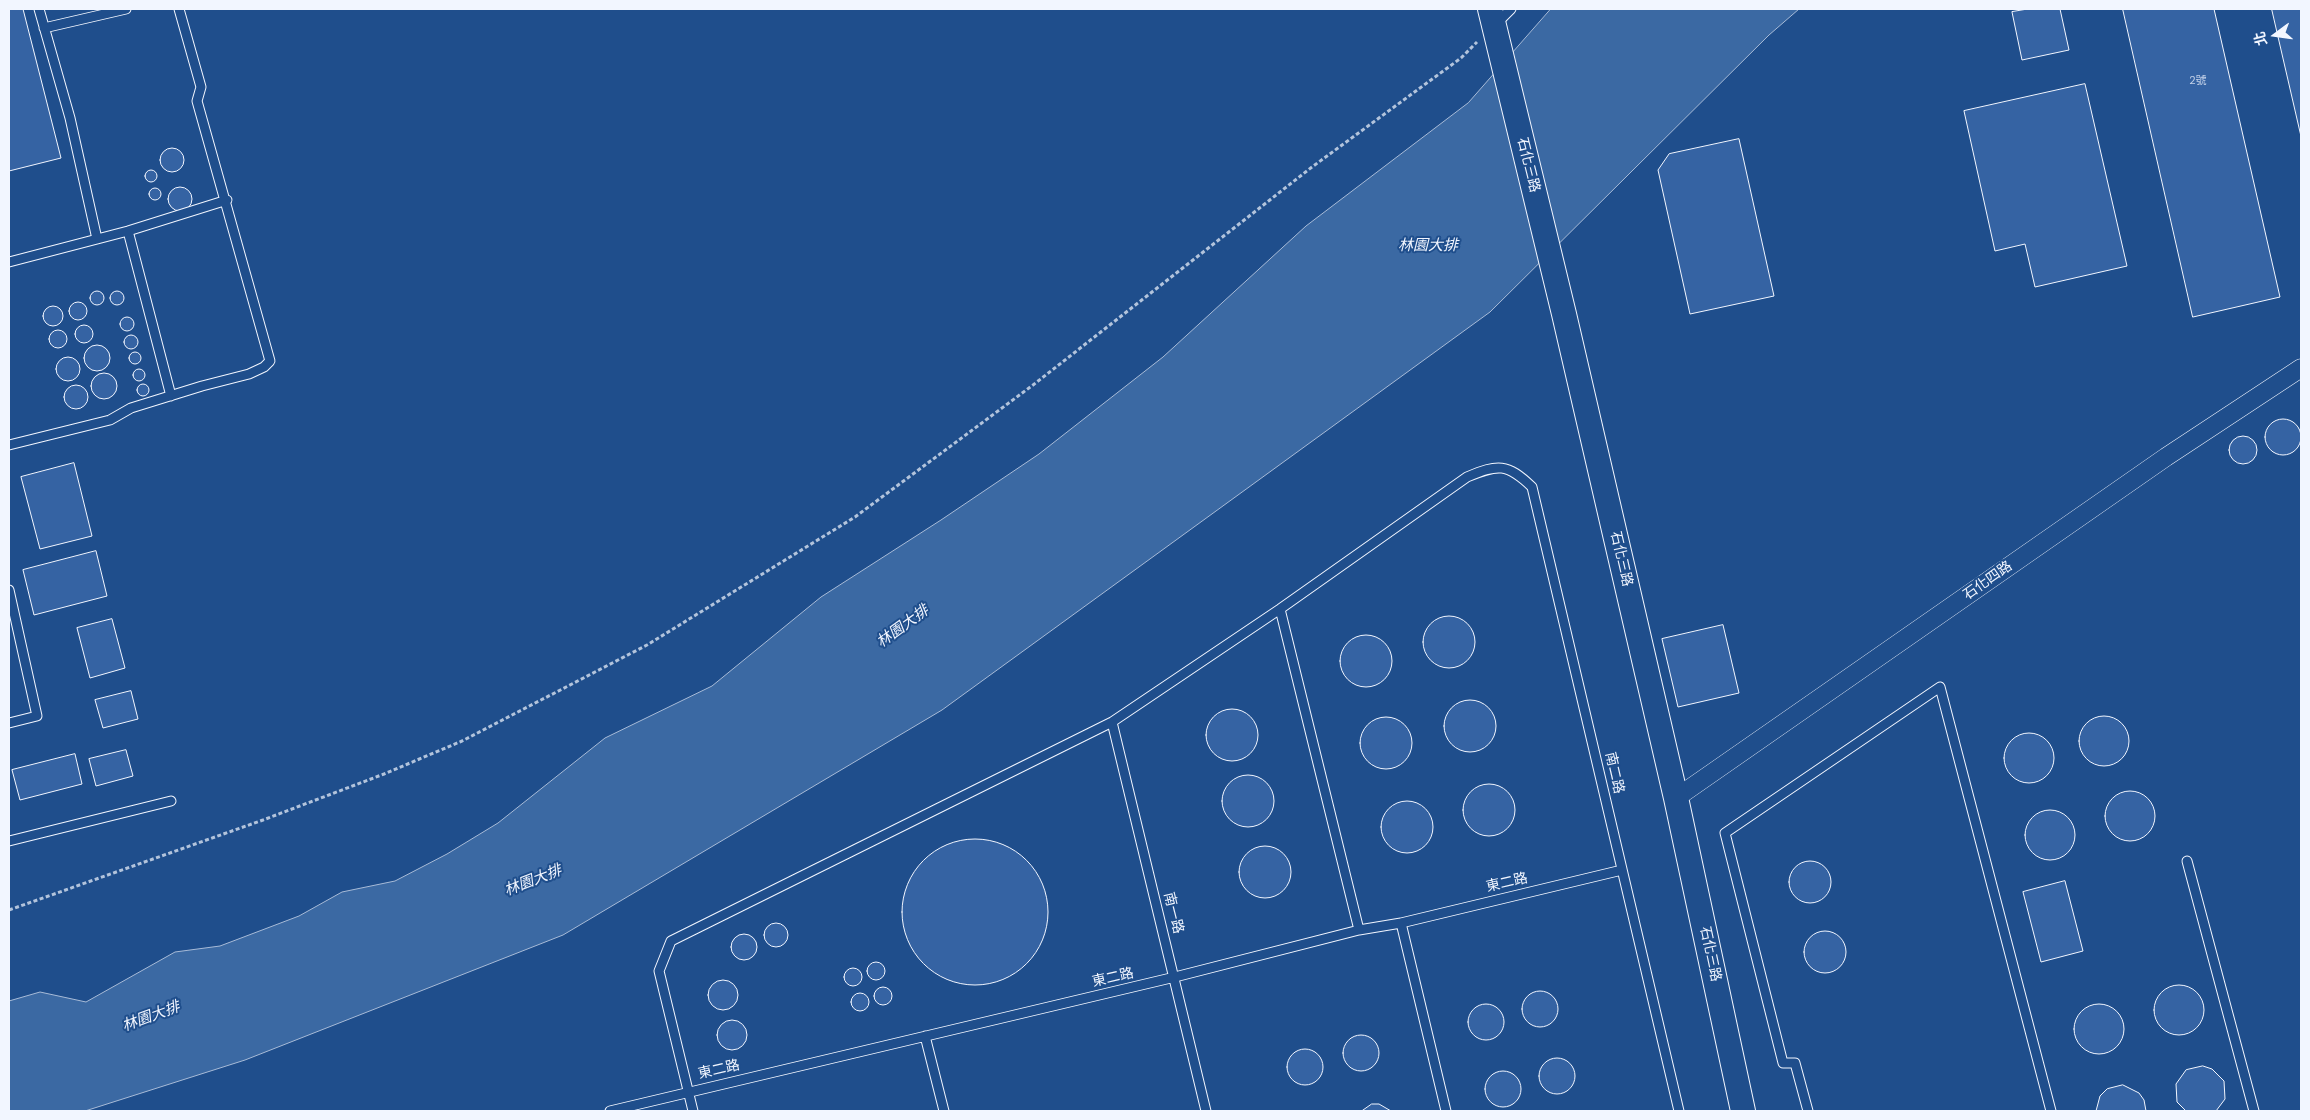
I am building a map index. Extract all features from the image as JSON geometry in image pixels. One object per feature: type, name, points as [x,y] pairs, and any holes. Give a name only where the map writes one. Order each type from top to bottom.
[{"type":"street","name":"石化三路","points":[[1496,13],[1676,798],[1743,1111]]},
{"type":"street","name":"石化四路","points":[[1676,798],[2166,457],[2301,368]]},
{"type":"lane","points":[[39,9],[70,118],[97,239]]},
{"type":"lane","points":[[44,28],[126,9]]},
{"type":"lane","points":[[9,445],[110,420],[131,408],[250,374],[264,367],[270,361],[227,200],[197,101],[201,87],[179,9]]},
{"type":"lane","points":[[9,262],[128,231],[227,200]]},
{"type":"lane","points":[[128,231],[172,396]]},
{"type":"lane","name":"南二路","points":[[1280,609],[1467,477],[1492,467],[1516,472],[1532,487],[1679,1111]]},
{"type":"lane","points":[[9,590],[37,716],[9,723]]},
{"type":"lane","points":[[693,1111],[659,971],[671,941],[1112,722],[1280,609],[1359,930]]},
{"type":"lane","points":[[1808,1111],[1795,1062],[1783,1063],[1726,832],[1940,687],[2051,1111]]},
{"type":"lane","name":"南一路","points":[[1112,722],[1206,1111]]},
{"type":"lane","points":[[9,841],[171,801]]},
{"type":"lane","points":[[2187,861],[2254,1111]]},
{"type":"lane","name":"東二路","points":[[610,1111],[1175,977],[1359,930],[1401,923],[1622,870]]},
{"type":"lane","points":[[1401,923],[1446,1111]]},
{"type":"lane","points":[[925,1036],[944,1111]]},
{"type":"path","points":[[9,910],[263,820],[384,774],[462,741],[647,645],[855,517],[1033,386],[1312,167],[1461,58],[1496,13]]},
{"type":"water","name":"林園大排","points":[[1551,9],[1799,9],[1769,35],[1490,312],[942,710],[563,935],[245,1060],[85,1111],[9,1111],[9,1001],[40,992],[86,1002],[175,952],[220,946],[299,916],[342,892],[395,881],[447,854],[498,823],[605,738],[712,686],[821,597],[1039,454],[1163,357],[1306,226],[1468,103]]},
{"type":"building","points":[[9,9],[23,9],[61,158],[9,171]]},
{"type":"building","points":[[2028,9],[2060,9],[2069,50],[2022,60],[2012,12]]},
{"type":"building","points":[[2123,9],[2214,9],[2280,297],[2193,317]]},
{"type":"building","points":[[2272,9],[2301,9],[2301,136]]},
{"type":"building","points":[[2085,84],[2127,266],[2035,287],[2025,244],[1995,251],[1964,111]]},
{"type":"building","points":[[1739,139],[1774,296],[1690,314],[1658,170],[1669,154]]},
{"type":"building","points":[[172,148],[181,151],[184,160],[181,169],[172,172],[163,169],[160,160],[163,151]]},
{"type":"building","points":[[149,170],[153,170],[157,176],[153,182],[149,182],[145,178],[145,174]]},
{"type":"building","points":[[180,187],[189,190],[192,199],[189,208],[180,211],[171,208],[168,199],[171,190]]},
{"type":"building","points":[[153,188],[157,188],[161,194],[157,200],[153,200],[149,196],[149,192]]},
{"type":"building","points":[[97,291],[102,293],[104,298],[102,303],[97,305],[92,303],[90,298],[92,293]]},
{"type":"building","points":[[117,291],[122,293],[124,298],[122,303],[117,305],[112,303],[110,298],[112,293]]},
{"type":"building","points":[[78,302],[84,305],[87,311],[84,317],[78,320],[72,317],[69,311],[72,305]]},
{"type":"building","points":[[53,306],[60,309],[63,316],[60,323],[53,326],[46,323],[43,316],[46,309]]},
{"type":"building","points":[[127,317],[132,319],[134,324],[132,329],[127,331],[122,329],[120,324],[122,319]]},
{"type":"building","points":[[80,325],[88,325],[93,330],[91,341],[80,343],[75,338],[75,330]]},
{"type":"building","points":[[54,330],[62,330],[67,335],[65,346],[54,348],[49,343],[49,335]]},
{"type":"building","points":[[131,335],[136,337],[138,342],[136,347],[131,349],[126,347],[124,342],[126,337]]},
{"type":"building","points":[[97,345],[106,349],[110,358],[106,367],[97,371],[88,367],[84,358],[88,349]]},
{"type":"building","points":[[133,352],[137,352],[141,358],[137,364],[133,364],[129,360],[129,356]]},
{"type":"building","points":[[68,357],[73,358],[79,364],[79,374],[73,380],[68,381],[63,380],[57,374],[56,369],[57,364],[63,358]]},
{"type":"building","points":[[141,369],[144,370],[144,380],[137,381],[134,380],[133,373],[134,370]]},
{"type":"building","points":[[104,373],[113,377],[117,386],[113,395],[104,399],[95,395],[91,386],[95,377]]},
{"type":"building","points":[[141,384],[145,384],[149,390],[145,396],[141,396],[137,392],[137,388]]},
{"type":"building","points":[[76,385],[85,388],[88,397],[85,406],[76,409],[67,406],[64,397],[67,388]]},
{"type":"building","points":[[2283,419],[2296,424],[2301,437],[2296,450],[2283,455],[2270,450],[2265,437],[2270,424]]},
{"type":"building","points":[[2243,436],[2253,440],[2257,450],[2253,460],[2243,464],[2233,460],[2229,450],[2233,440]]},
{"type":"building","points":[[74,463],[92,536],[40,549],[21,477]]},
{"type":"building","points":[[96,551],[107,596],[34,615],[23,570]]},
{"type":"building","points":[[1444,616],[1454,616],[1464,620],[1471,627],[1475,642],[1471,657],[1464,664],[1454,668],[1444,668],[1434,664],[1427,657],[1423,647],[1423,637],[1427,627],[1434,620]]},
{"type":"building","points":[[112,619],[125,668],[90,678],[77,628]]},
{"type":"building","points":[[1723,625],[1739,693],[1678,707],[1662,639]]},
{"type":"building","points":[[1361,635],[1371,635],[1381,639],[1388,646],[1392,661],[1388,676],[1381,683],[1371,687],[1361,687],[1351,683],[1344,676],[1340,666],[1340,656],[1344,646],[1351,639]]},
{"type":"building","points":[[131,691],[138,719],[103,728],[95,700]]},
{"type":"building","points":[[1465,700],[1475,700],[1484,704],[1492,712],[1496,726],[1492,740],[1484,748],[1475,752],[1465,752],[1456,748],[1448,740],[1444,731],[1444,721],[1448,712],[1456,704]]},
{"type":"building","points":[[1227,709],[1237,709],[1247,713],[1254,720],[1258,735],[1254,750],[1247,757],[1237,761],[1227,761],[1217,757],[1210,750],[1206,740],[1206,730],[1210,720],[1217,713]]},
{"type":"building","points":[[2099,716],[2109,716],[2122,723],[2129,736],[2129,746],[2122,759],[2109,766],[2099,766],[2090,762],[2083,755],[2079,746],[2079,736],[2083,727],[2090,720]]},
{"type":"building","points":[[1381,717],[1391,717],[1401,721],[1408,728],[1412,743],[1408,758],[1401,765],[1391,769],[1381,769],[1371,765],[1364,758],[1360,748],[1360,738],[1364,728],[1371,721]]},
{"type":"building","points":[[2024,733],[2034,733],[2047,740],[2054,753],[2054,763],[2047,776],[2034,783],[2024,783],[2015,779],[2008,772],[2004,763],[2004,753],[2008,744],[2015,737]]},
{"type":"building","points":[[126,750],[133,776],[96,786],[89,759]]},
{"type":"building","points":[[75,754],[82,784],[20,800],[12,770]]},
{"type":"building","points":[[1243,775],[1253,775],[1262,779],[1270,787],[1274,801],[1270,815],[1262,823],[1253,827],[1243,827],[1234,823],[1226,815],[1222,806],[1222,796],[1226,787],[1234,779]]},
{"type":"building","points":[[1484,784],[1494,784],[1503,788],[1511,796],[1515,810],[1511,824],[1503,832],[1494,836],[1484,836],[1475,832],[1467,824],[1463,815],[1463,805],[1467,796],[1475,788]]},
{"type":"building","points":[[2130,791],[2140,793],[2148,798],[2153,806],[2155,816],[2153,826],[2148,834],[2140,839],[2130,841],[2120,839],[2112,834],[2107,826],[2105,816],[2107,806],[2112,798],[2120,793]]},
{"type":"building","points":[[1402,801],[1412,801],[1421,805],[1429,813],[1433,827],[1429,841],[1421,849],[1412,853],[1402,853],[1393,849],[1385,841],[1381,832],[1381,822],[1385,813],[1393,805]]},
{"type":"building","points":[[2045,810],[2055,810],[2068,817],[2075,830],[2075,840],[2068,853],[2055,860],[2045,860],[2036,856],[2029,849],[2025,840],[2025,830],[2029,821],[2036,814]]},
{"type":"building","points":[[975,839],[1003,845],[1026,861],[1042,884],[1048,912],[1042,940],[1026,963],[1003,979],[975,985],[947,979],[924,963],[908,940],[902,912],[908,884],[924,861],[947,845]]},
{"type":"building","points":[[1260,846],[1270,846],[1279,850],[1287,858],[1291,872],[1287,886],[1279,894],[1270,898],[1260,898],[1251,894],[1243,886],[1239,877],[1239,867],[1243,858],[1251,850]]},
{"type":"building","points":[[1814,861],[1822,864],[1828,870],[1831,882],[1828,894],[1822,900],[1806,903],[1798,900],[1792,894],[1789,878],[1792,870],[1798,864]]},
{"type":"building","points":[[2065,881],[2083,951],[2041,962],[2023,892]]},
{"type":"building","points":[[776,923],[785,926],[788,935],[785,944],[776,947],[767,944],[764,935],[767,926]]},
{"type":"building","points":[[1829,931],[1837,934],[1843,940],[1846,952],[1843,964],[1837,970],[1821,973],[1813,970],[1807,964],[1804,948],[1807,940],[1813,934]]},
{"type":"building","points":[[744,934],[753,938],[757,947],[753,956],[744,960],[735,956],[731,947],[735,938]]},
{"type":"building","points":[[872,962],[880,962],[885,967],[883,978],[872,980],[867,975],[867,967]]},
{"type":"building","points":[[849,968],[857,968],[862,973],[860,984],[849,986],[844,981],[844,973]]},
{"type":"building","points":[[723,980],[734,984],[738,995],[734,1006],[723,1010],[712,1006],[708,995],[712,984]]},
{"type":"building","points":[[2179,985],[2189,987],[2197,992],[2202,1000],[2204,1010],[2202,1020],[2197,1028],[2189,1033],[2179,1035],[2169,1033],[2161,1028],[2156,1020],[2154,1010],[2156,1000],[2161,992],[2169,987]]},
{"type":"building","points":[[879,987],[887,987],[892,992],[890,1003],[879,1005],[874,1000],[874,992]]},
{"type":"building","points":[[1540,991],[1547,992],[1553,996],[1557,1002],[1557,1016],[1553,1022],[1547,1026],[1540,1027],[1533,1026],[1527,1022],[1523,1016],[1522,1009],[1523,1002],[1527,996],[1533,992]]},
{"type":"building","points":[[856,993],[864,993],[869,998],[867,1009],[856,1011],[851,1006],[851,998]]},
{"type":"building","points":[[1486,1004],[1493,1005],[1499,1009],[1503,1015],[1503,1029],[1499,1035],[1493,1039],[1486,1040],[1479,1039],[1473,1035],[1469,1029],[1468,1022],[1469,1015],[1473,1009],[1479,1005]]},
{"type":"building","points":[[2094,1004],[2104,1004],[2117,1011],[2124,1024],[2124,1034],[2117,1047],[2104,1054],[2094,1054],[2085,1050],[2078,1043],[2074,1034],[2074,1024],[2078,1015],[2085,1008]]},
{"type":"building","points":[[732,1020],[743,1024],[747,1035],[743,1046],[732,1050],[721,1046],[717,1035],[721,1024]]},
{"type":"building","points":[[1361,1035],[1368,1036],[1374,1040],[1378,1046],[1378,1060],[1374,1066],[1368,1070],[1361,1071],[1354,1070],[1348,1066],[1344,1060],[1343,1053],[1344,1046],[1348,1040],[1354,1036]]},
{"type":"building","points":[[1305,1049],[1312,1050],[1318,1054],[1322,1060],[1322,1074],[1318,1080],[1312,1084],[1305,1085],[1298,1084],[1292,1080],[1288,1074],[1287,1067],[1288,1060],[1292,1054],[1298,1050]]},
{"type":"building","points":[[1557,1058],[1564,1059],[1570,1063],[1574,1069],[1574,1083],[1570,1089],[1564,1093],[1557,1094],[1550,1093],[1544,1089],[1540,1083],[1539,1076],[1540,1069],[1544,1063],[1550,1059]]},
{"type":"building","points":[[2203,1066],[2212,1069],[2224,1081],[2225,1099],[2216,1111],[2186,1111],[2177,1102],[2176,1084],[2186,1070]]},
{"type":"building","points":[[1503,1071],[1510,1072],[1516,1076],[1520,1082],[1520,1096],[1516,1102],[1510,1106],[1503,1107],[1496,1106],[1490,1102],[1486,1096],[1485,1089],[1486,1082],[1490,1076],[1496,1072]]},
{"type":"building","points":[[2123,1085],[2139,1093],[2144,1100],[2146,1111],[2096,1111],[2100,1096],[2107,1089]]},
{"type":"building","points":[[1372,1104],[1379,1104],[1391,1111],[1362,1111]]}]
